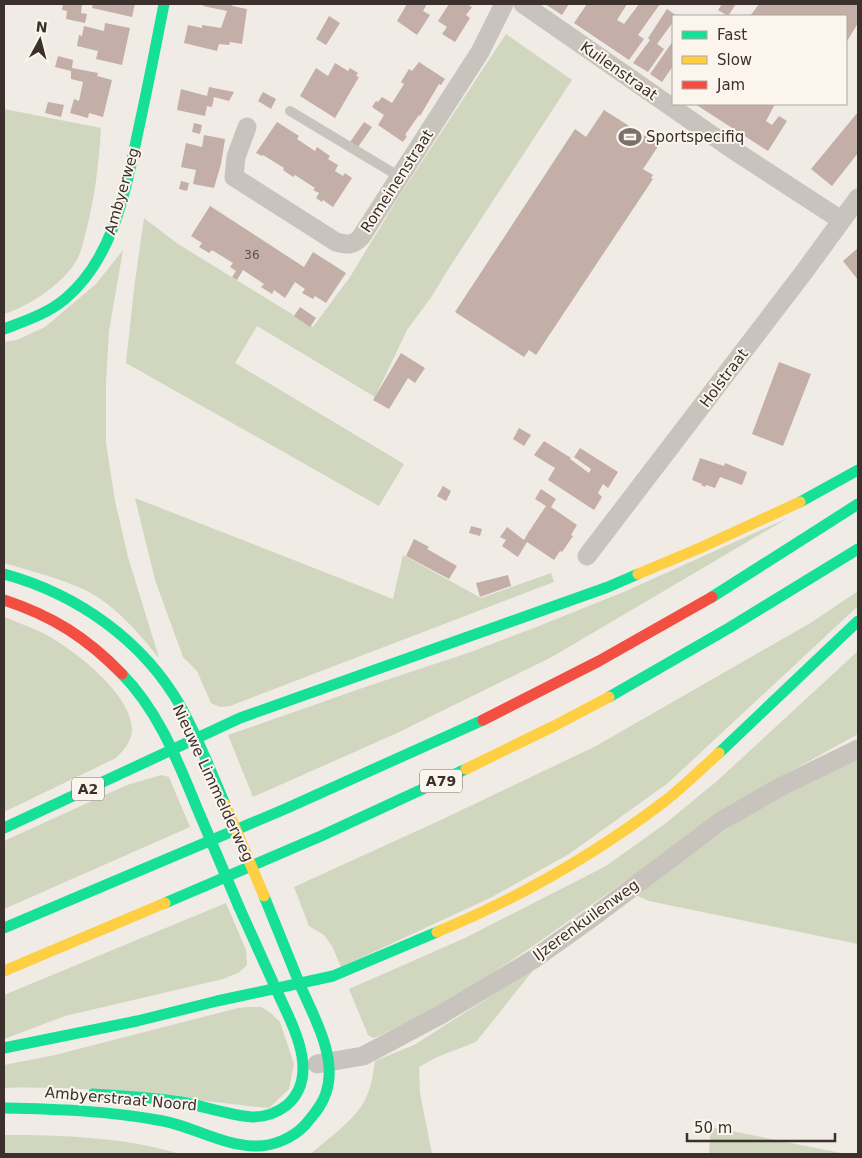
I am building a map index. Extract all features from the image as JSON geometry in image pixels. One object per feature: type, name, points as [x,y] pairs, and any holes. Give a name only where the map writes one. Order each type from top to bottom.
[{"type":"main road","name":"Ambyerweg","points":[[4,329],[30,320],[58,303],[83,279],[103,251],[116,222],[122,202],[135,148],[164,4]]},
{"type":"main road","points":[[173,750],[240,718],[608,587],[700,548],[799,502],[858,470]]},
{"type":"main road","name":"A79","points":[[4,928],[376,770],[560,682],[684,614],[774,560],[858,504]]},
{"type":"main road","name":"A79","points":[[4,971],[397,802],[510,748],[608,698],[731,628],[858,549]]},
{"type":"main road","name":"Nieuwe Limmelderweg","points":[[4,574],[34,582],[63,594],[106,621],[135,647],[161,677],[180,707],[196,739],[300,985]]},
{"type":"main road","name":"Nieuwe Limmelderweg","points":[[4,600],[29,608],[72,631],[103,655],[126,677],[152,714],[173,750],[239,907],[276,989]]},
{"type":"main road","points":[[4,1048],[138,1021],[333,976],[481,914],[540,884],[597,850],[666,800],[720,752],[858,620]]},
{"type":"main road","name":"A2","points":[[4,828],[173,750]]},
{"type":"main road","name":"Ambyerstraat Noord","points":[[4,1108],[142,1118],[185,1126],[236,1143],[255,1146],[268,1145],[291,1137],[313,1118],[327,1091],[330,1075],[326,1050],[300,985]]},
{"type":"main road","name":"Ambyerstraat Noord","points":[[79,1094],[180,1102],[251,1118],[275,1114],[292,1101],[300,1089],[304,1066],[301,1053],[276,989]]},
{"type":"street","name":"Romeinenstraat","points":[[247,127],[236,157],[234,177],[336,242],[351,245],[362,237],[480,52],[504,4]]},
{"type":"street","name":"Kuilenstraat","points":[[523,4],[732,149],[841,220]]},
{"type":"street","name":"Holstraat","points":[[587,556],[798,280],[858,198]]},
{"type":"street","name":"IJzerenkuilenweg","points":[[304,1066],[363,1056],[483,990],[534,959],[722,821],[780,787],[858,749]]},
{"type":"lane","points":[[290,111],[400,177]]},
{"type":"green space","points":[[506,34],[572,80],[432,296],[407,330],[375,397],[257,326],[235,363],[404,464],[379,506],[126,363],[144,218],[178,244],[313,327],[350,277],[398,198]]},
{"type":"green space","points":[[4,109],[101,128],[98,167],[92,205],[82,248],[75,263],[68,273],[48,291],[25,305],[4,314]]},
{"type":"green space","points":[[123,250],[109,331],[106,382],[106,443],[115,501],[128,557],[159,658],[116,611],[96,596],[65,582],[4,563],[4,342],[17,340],[45,327],[96,284]]},
{"type":"green space","points":[[135,498],[393,599],[403,555],[481,598],[551,573],[554,582],[230,706],[220,707],[211,703],[197,671],[183,657],[155,580]]},
{"type":"green space","points":[[788,518],[550,658],[395,734],[253,797],[228,735],[468,653],[534,628],[626,591]]},
{"type":"green space","points":[[858,591],[858,606],[668,783],[569,854],[492,897],[341,967],[332,946],[324,935],[309,926],[294,887],[596,746],[812,622]]},
{"type":"green space","points":[[4,617],[43,633],[84,660],[122,701],[129,715],[132,733],[125,748],[116,758],[4,812]]},
{"type":"green space","points":[[858,651],[858,734],[744,797],[533,946],[448,1002],[379,1036],[373,1038],[368,1035],[349,989],[465,938],[606,866],[666,823],[717,781]]},
{"type":"green space","points":[[858,758],[858,944],[649,901],[635,895],[752,811]]},
{"type":"green space","points":[[161,775],[169,777],[190,827],[4,909],[4,841],[127,785]]},
{"type":"green space","points":[[226,903],[246,950],[247,965],[238,973],[223,979],[65,1016],[4,1039],[4,995]]},
{"type":"green space","points":[[535,968],[476,1042],[437,1057],[419,1067],[420,1093],[432,1154],[310,1154],[354,1116],[364,1102],[375,1061],[414,1045]]},
{"type":"green space","points":[[261,1007],[280,1022],[294,1064],[289,1089],[269,1108],[103,1091],[4,1088],[4,1065],[55,1055],[238,1008]]},
{"type":"green space","points":[[711,1127],[846,1154],[709,1154]]},
{"type":"green space","points":[[4,1135],[93,1138],[159,1148],[180,1154],[4,1154]]},
{"type":"building","points":[[63,4],[82,4],[81,13],[87,14],[85,23],[66,19],[67,11],[62,10]]},
{"type":"building","points":[[93,4],[135,4],[132,17],[92,8]]},
{"type":"building","points":[[204,4],[233,4],[232,6],[247,9],[242,44],[230,42],[229,45],[219,44],[217,51],[184,43],[188,25],[202,28],[202,25],[221,28],[227,11],[203,6]]},
{"type":"building","points":[[407,4],[427,4],[423,11],[430,15],[417,35],[397,21]]},
{"type":"building","points":[[449,4],[466,4],[472,7],[466,15],[470,18],[455,42],[442,34],[447,27],[438,21]]},
{"type":"building","points":[[545,4],[569,4],[562,15]]},
{"type":"building","points":[[587,4],[627,4],[617,20],[624,24],[639,4],[660,4],[638,35],[644,39],[629,60],[574,23]]},
{"type":"building","points":[[722,4],[736,4],[729,15],[718,10]]},
{"type":"building","points":[[759,4],[858,4],[858,23],[847,41],[847,15],[751,15]]},
{"type":"building","points":[[667,9],[676,15],[672,15],[672,23],[657,44],[664,49],[648,72],[633,63],[650,40],[648,38]]},
{"type":"building","points":[[329,16],[340,23],[326,45],[316,39]]},
{"type":"building","points":[[105,23],[130,28],[122,65],[96,59],[98,51],[77,46],[79,35],[82,36],[84,26],[104,31]]},
{"type":"building","points":[[672,42],[672,67],[662,82],[650,74]]},
{"type":"building","points":[[58,56],[73,60],[72,68],[98,73],[97,76],[112,80],[103,117],[89,113],[88,118],[70,113],[74,99],[79,101],[83,82],[71,79],[71,71],[55,67]]},
{"type":"building","points":[[419,62],[445,79],[441,85],[439,84],[420,116],[405,135],[407,136],[403,142],[378,125],[384,115],[372,107],[382,97],[392,103],[404,84],[401,82],[409,69],[412,71]]},
{"type":"building","points":[[335,63],[348,71],[350,68],[358,73],[356,76],[359,77],[335,118],[300,96],[316,68],[328,76]]},
{"type":"building","points":[[209,87],[234,92],[229,101],[214,97],[212,107],[207,106],[205,116],[177,110],[181,89],[207,96]]},
{"type":"building","points":[[263,92],[276,99],[271,109],[258,101]]},
{"type":"building","points":[[48,102],[64,105],[61,117],[45,113]]},
{"type":"building","points":[[697,105],[774,105],[766,121],[772,125],[779,116],[787,121],[768,151]]},
{"type":"building","points":[[604,110],[659,145],[643,169],[653,175],[651,178],[653,179],[536,355],[529,350],[524,357],[455,312],[575,129],[586,137]]},
{"type":"building","points":[[858,112],[858,153],[832,186],[811,169]]},
{"type":"building","points":[[277,122],[299,136],[297,139],[315,151],[317,147],[330,156],[328,159],[338,165],[335,171],[343,176],[345,173],[352,178],[333,207],[323,200],[322,202],[316,198],[319,193],[313,190],[315,188],[295,175],[293,177],[283,170],[284,168],[263,155],[256,153]]},
{"type":"building","points":[[364,122],[372,127],[358,147],[350,142]]},
{"type":"building","points":[[194,123],[202,125],[200,134],[192,132]]},
{"type":"building","points":[[204,135],[225,139],[221,164],[214,188],[193,184],[196,170],[181,167],[186,143],[202,147]]},
{"type":"building","points":[[181,181],[189,183],[187,191],[179,189]]},
{"type":"building","points":[[210,206],[304,267],[313,252],[346,273],[326,303],[315,296],[313,299],[302,293],[305,289],[295,282],[285,298],[274,290],[272,294],[261,287],[264,284],[243,270],[237,280],[232,277],[236,271],[230,267],[233,263],[212,250],[209,253],[199,247],[202,243],[191,236]]},
{"type":"building","points":[[858,248],[858,280],[843,261]]},
{"type":"building","points":[[300,307],[316,318],[310,327],[294,316]]},
{"type":"building","points":[[401,353],[425,368],[415,383],[408,378],[389,409],[373,400]]},
{"type":"building","points":[[779,362],[811,374],[783,446],[752,434]]},
{"type":"building","points":[[519,428],[531,435],[524,446],[513,439]]},
{"type":"building","points":[[544,441],[571,458],[589,473],[591,469],[574,457],[580,448],[618,472],[608,488],[603,484],[598,493],[602,497],[594,510],[548,480],[555,468],[534,455]]},
{"type":"building","points":[[700,458],[724,466],[725,463],[747,472],[742,485],[720,477],[715,488],[706,485],[705,487],[692,480]]},
{"type":"building","points":[[443,486],[451,491],[446,501],[437,496]]},
{"type":"building","points":[[541,489],[556,499],[551,507],[577,525],[571,535],[573,536],[554,560],[527,542],[518,557],[502,546],[506,540],[500,537],[507,527],[524,540],[546,506],[535,499]]},
{"type":"building","points":[[471,526],[482,529],[480,536],[469,533]]},
{"type":"building","points":[[414,539],[429,547],[427,549],[457,566],[449,579],[406,556]]},
{"type":"building","points":[[508,575],[511,586],[480,597],[476,583]]},
{"type":"traffic: fast","points":[[4,329],[43,313],[65,299],[82,282],[96,263],[107,242],[116,220],[129,173],[164,4]]},
{"type":"traffic: fast","points":[[800,502],[858,470]]},
{"type":"traffic: fast","points":[[712,597],[858,504]]},
{"type":"traffic: fast","points":[[609,697],[729,628],[858,549]]},
{"type":"traffic: fast","points":[[4,574],[31,583],[82,607],[106,623],[148,661],[181,707],[199,743],[225,804]]},
{"type":"traffic: fast","points":[[4,828],[240,718],[608,587],[638,574]]},
{"type":"traffic: fast","points":[[719,753],[858,621]]},
{"type":"traffic: fast","points":[[122,674],[148,706],[168,741],[200,815]]},
{"type":"traffic: fast","points":[[4,928],[285,809],[483,720]]},
{"type":"traffic: fast","points":[[165,903],[321,836],[466,769]]},
{"type":"traffic: fast","points":[[200,815],[239,907]]},
{"type":"traffic: fast","points":[[264,896],[300,985]]},
{"type":"traffic: fast","points":[[239,907],[276,989]]},
{"type":"traffic: fast","points":[[4,1048],[137,1021],[217,1001],[333,976],[437,932]]},
{"type":"traffic: fast","points":[[4,1108],[84,1111],[163,1121],[242,1145],[261,1146],[282,1141],[300,1130],[314,1114],[324,1098],[329,1080],[329,1066],[323,1038],[300,985]]},
{"type":"traffic: fast","points":[[93,1094],[170,1100],[252,1117],[266,1115],[279,1110],[287,1105],[297,1093],[302,1079],[303,1064],[295,1032],[276,989]]},
{"type":"traffic: slow","points":[[638,574],[800,502]]},
{"type":"traffic: slow","points":[[466,769],[609,697]]},
{"type":"traffic: slow","points":[[437,932],[497,905],[583,857],[665,801],[719,753]]},
{"type":"traffic: slow","points":[[225,804],[264,896]]},
{"type":"traffic: slow","points":[[4,971],[165,903]]},
{"type":"traffic: jam","points":[[483,720],[599,661],[712,597]]},
{"type":"traffic: jam","points":[[4,600],[54,621],[82,639],[122,674]]},
{"type":"place","name":"Sportspecifiq","points":[[630,137]]}]
